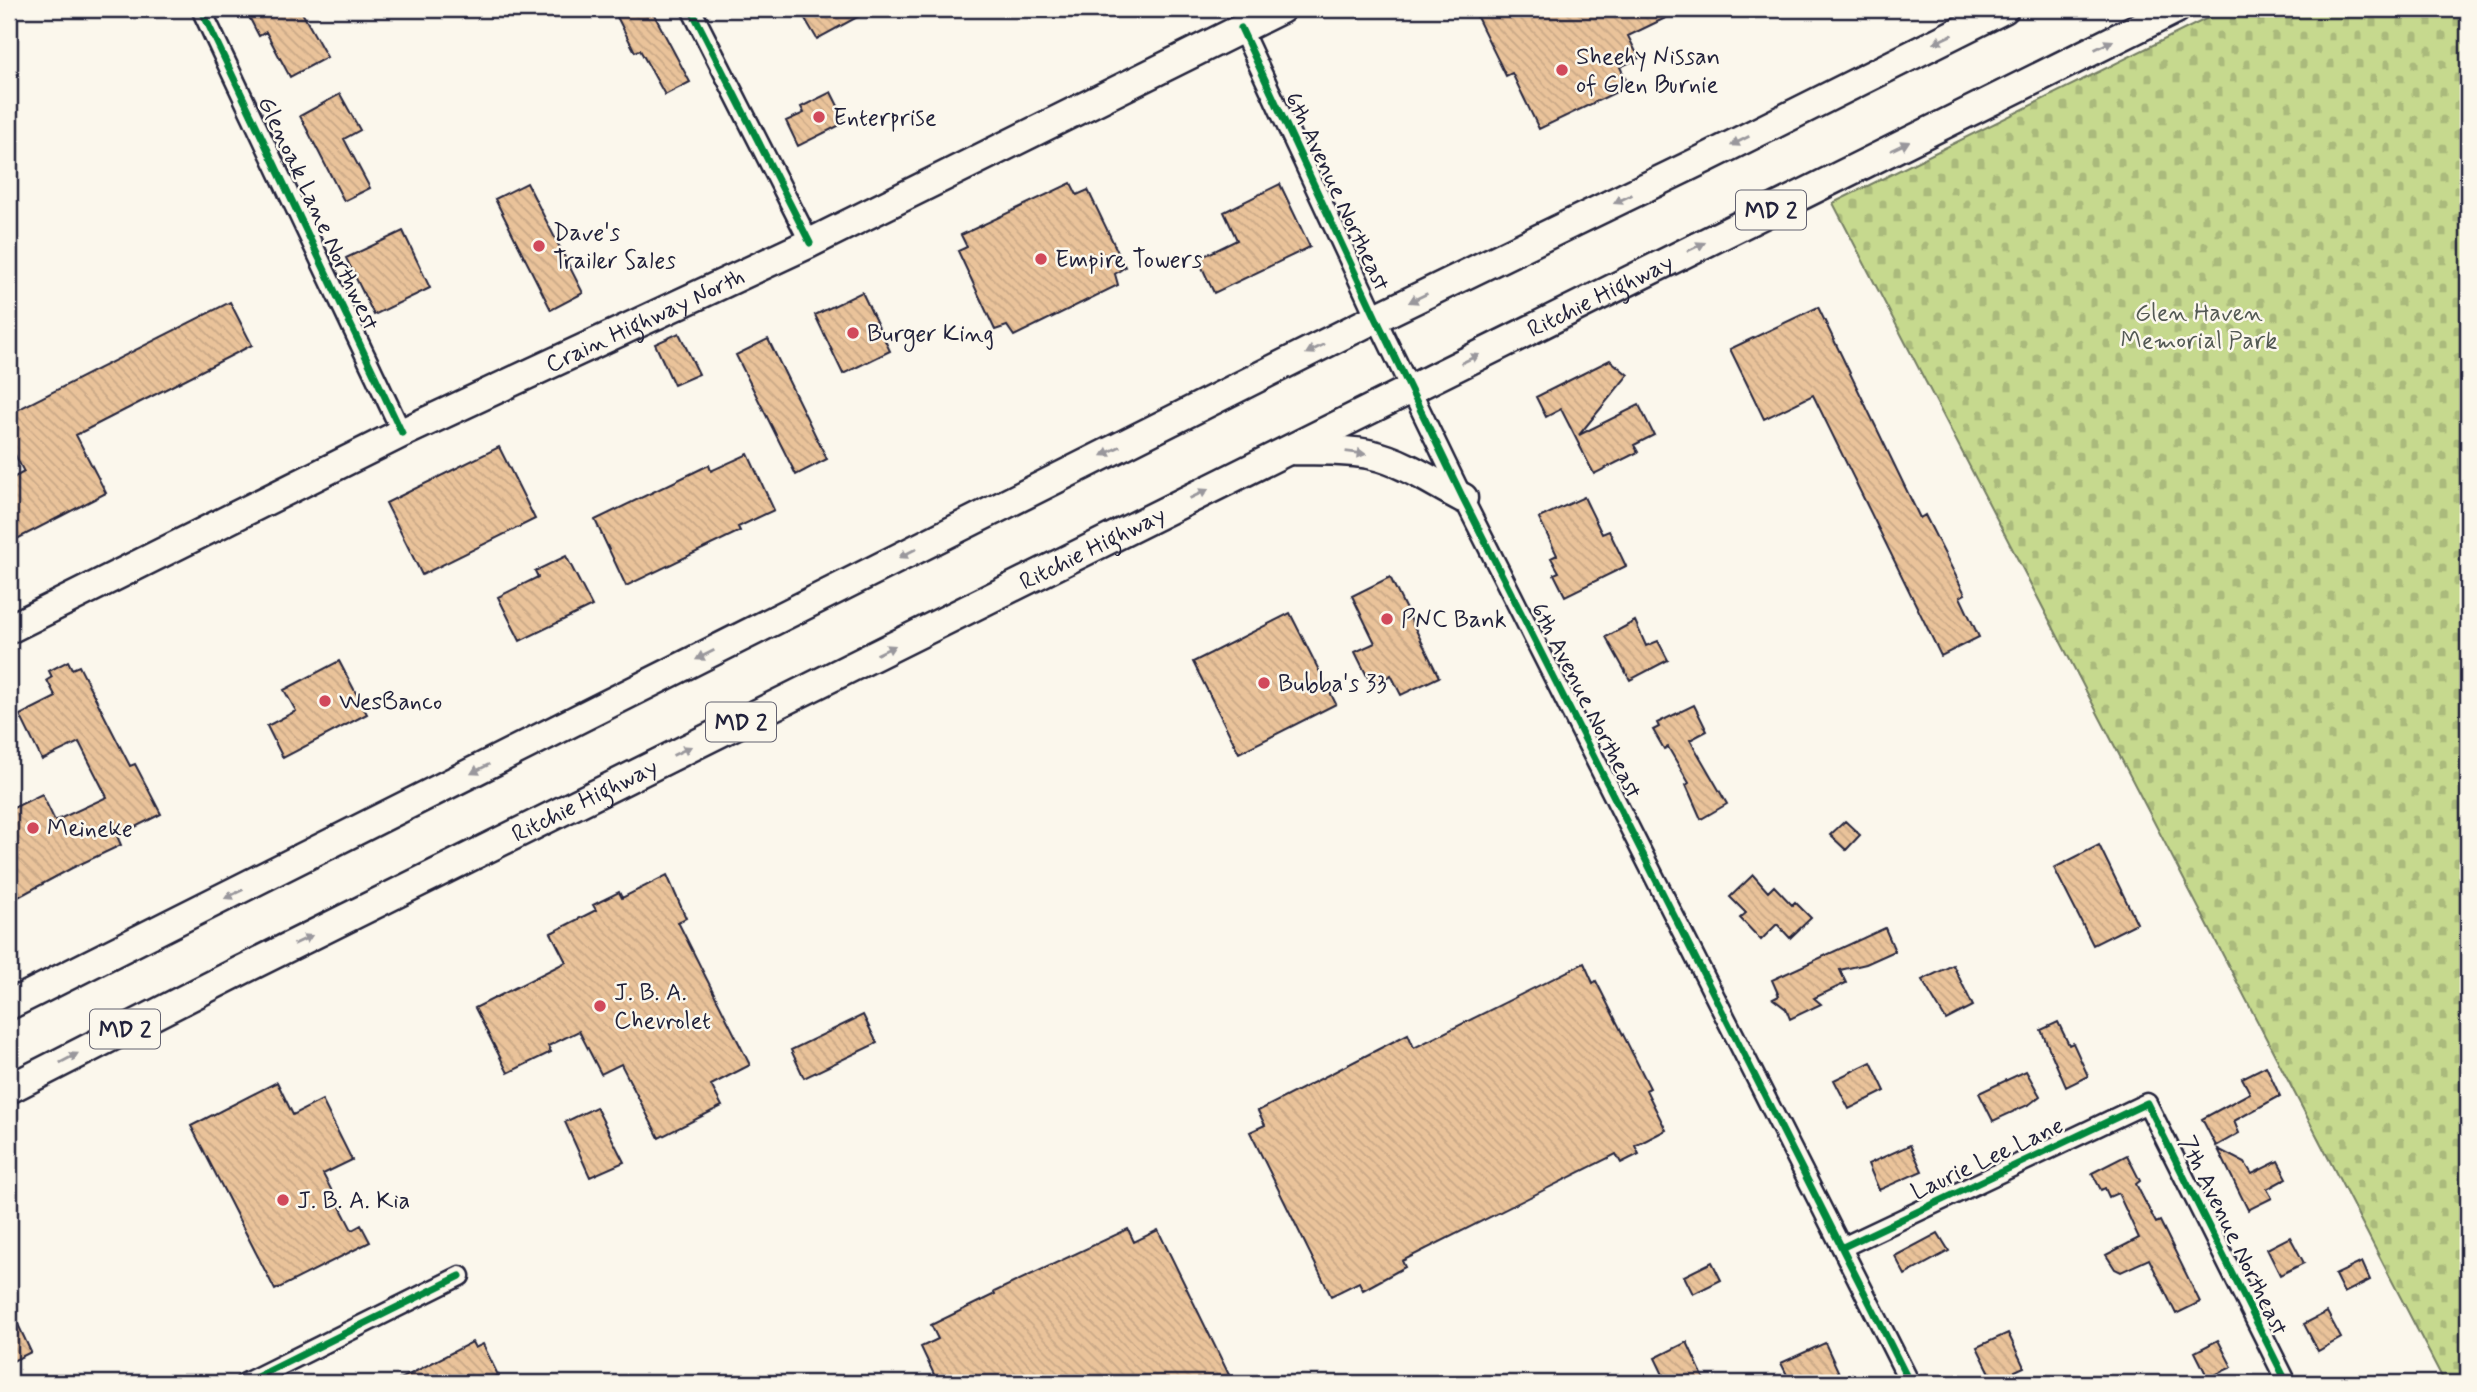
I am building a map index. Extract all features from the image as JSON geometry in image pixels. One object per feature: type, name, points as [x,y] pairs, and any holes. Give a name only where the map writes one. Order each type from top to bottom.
[{"type":"main road","name":"Crain Highway North","points":[[9,629],[402,433],[810,243],[1281,9]]},
{"type":"main road","points":[[9,1005],[1376,318],[1706,158],[2004,9]]},
{"type":"main road","name":"Ritchie Highway","points":[[9,1089],[230,976],[2176,9]]},
{"type":"main road","points":[[1288,450],[1349,451],[1374,455],[1463,498]]},
{"type":"street","name":"Glenoak Lane Northwest","points":[[201,9],[402,433]]},
{"type":"street","points":[[691,9],[810,243]]},
{"type":"street","name":"6th Avenue Northeast","points":[[1241,28],[1409,389],[1910,1383]]},
{"type":"street","name":"Laurie Lee Lane","points":[[1843,1247],[2147,1103]]},
{"type":"street","name":"7th Avenue Northeast","points":[[2147,1103],[2287,1383]]},
{"type":"street","points":[[245,1383],[460,1276]]},
{"type":"green space","name":"Glen Haven Memorial Park","points":[[2226,9],[2468,9],[2468,1383],[2445,1383],[1833,203]]},
{"type":"building","points":[[260,9],[300,9],[327,57],[290,77],[266,32],[259,36],[248,15]]},
{"type":"building","points":[[613,9],[651,9],[690,82],[665,95],[640,50],[635,52]]},
{"type":"building","points":[[819,9],[872,9],[817,39],[804,17]]},
{"type":"building","name":"Sheehy Nissan of Glen Burnie","points":[[1473,9],[1684,9],[1628,36],[1639,58],[1620,67],[1629,86],[1539,129],[1512,73],[1506,76]]},
{"type":"building","name":"Enterprise","points":[[831,92],[846,122],[798,146],[786,121],[804,113],[801,107]]},
{"type":"building","points":[[340,94],[360,130],[344,139],[370,188],[344,201],[300,116]]},
{"type":"building","name":"Dave's Trailer Sales","points":[[527,183],[583,293],[551,310],[495,199]]},
{"type":"building","name":"Empire Towers","points":[[1071,183],[1077,195],[1088,190],[1125,267],[1115,274],[1118,285],[1014,336],[1007,326],[995,330],[958,251],[967,247],[961,235]]},
{"type":"building","points":[[1280,184],[1310,247],[1214,293],[1198,259],[1237,240],[1224,212]]},
{"type":"building","points":[[403,231],[430,288],[374,315],[346,258]]},
{"type":"building","name":"Burger King","points":[[862,292],[890,351],[843,374],[815,315]]},
{"type":"building","points":[[230,302],[252,345],[76,435],[106,493],[9,543],[9,480],[24,472],[9,443],[9,414]]},
{"type":"building","points":[[1818,307],[1920,518],[1925,515],[1965,594],[1960,597],[1979,637],[1941,656],[1813,395],[1764,419],[1730,349]]},
{"type":"building","points":[[679,333],[699,374],[674,385],[655,344]]},
{"type":"building","points":[[768,339],[827,459],[796,475],[736,355]]},
{"type":"building","points":[[1610,360],[1628,375],[1579,435],[1639,405],[1654,435],[1634,445],[1638,452],[1594,474],[1561,409],[1546,417],[1536,397]]},
{"type":"building","points":[[499,447],[535,519],[422,575],[386,503]]},
{"type":"building","points":[[748,454],[774,510],[738,527],[740,531],[626,586],[595,520],[709,465],[711,471]]},
{"type":"building","points":[[1584,497],[1602,534],[1609,531],[1626,566],[1565,596],[1554,574],[1559,572],[1551,558],[1557,555],[1539,518]]},
{"type":"building","points":[[566,556],[592,606],[520,641],[498,597],[538,577],[535,571]]},
{"type":"building","name":"PNC Bank","points":[[1390,577],[1439,677],[1401,695],[1391,675],[1372,686],[1355,652],[1375,643],[1352,596]]},
{"type":"building","name":"Bubba's 33","points":[[1290,613],[1336,704],[1239,753],[1193,662]]},
{"type":"building","points":[[1635,621],[1646,646],[1658,641],[1668,660],[1630,680],[1606,637]]},
{"type":"building","points":[[68,661],[72,669],[79,666],[130,766],[135,764],[161,814],[117,836],[121,845],[9,902],[9,810],[42,794],[55,821],[107,797],[79,742],[42,760],[20,715],[56,697],[47,680],[52,677],[49,671]]},
{"type":"building","name":"WesBanco","points":[[339,661],[367,714],[283,758],[267,726],[296,711],[284,690]]},
{"type":"building","points":[[1694,705],[1707,731],[1690,740],[1727,804],[1701,819],[1686,785],[1689,783],[1668,747],[1664,749],[1653,730],[1659,727],[1657,723]]},
{"type":"building","points":[[1845,821],[1860,835],[1846,850],[1830,835]]},
{"type":"building","points":[[2099,845],[2137,923],[2093,945],[2054,868]]},
{"type":"building","name":"J. B. A. Chevrolet","points":[[667,875],[686,918],[678,922],[750,1065],[711,1085],[722,1106],[659,1138],[621,1064],[601,1074],[579,1031],[548,1046],[551,1052],[508,1073],[475,1008],[566,962],[551,933],[596,910],[593,905],[619,892],[622,898]]},
{"type":"building","points":[[1753,875],[1768,892],[1774,886],[1792,905],[1795,902],[1811,918],[1790,938],[1777,924],[1761,940],[1740,918],[1746,913],[1730,897]]},
{"type":"building","points":[[1885,928],[1895,951],[1866,964],[1840,970],[1846,983],[1814,998],[1821,1004],[1790,1019],[1786,1009],[1773,999],[1779,996],[1772,980]]},
{"type":"building","points":[[1584,963],[1593,983],[1596,981],[1650,1088],[1646,1090],[1666,1130],[1635,1146],[1639,1154],[1621,1163],[1616,1154],[1402,1261],[1405,1267],[1363,1290],[1359,1282],[1331,1296],[1250,1132],[1265,1125],[1258,1111],[1408,1034],[1414,1048]]},
{"type":"building","points":[[1953,965],[1973,1006],[1946,1020],[1922,980]]},
{"type":"building","points":[[863,1015],[877,1043],[804,1078],[791,1050]]},
{"type":"building","points":[[2058,1022],[2069,1045],[2073,1043],[2088,1076],[2066,1087],[2041,1030]]},
{"type":"building","points":[[1871,1062],[1885,1091],[1849,1109],[1834,1080]]},
{"type":"building","points":[[2266,1066],[2280,1096],[2234,1121],[2239,1133],[2216,1146],[2202,1119],[2250,1093],[2242,1078]]},
{"type":"building","points":[[2026,1071],[2040,1096],[2030,1104],[1993,1121],[1979,1093]]},
{"type":"building","name":"J. B. A. Kia","points":[[277,1082],[293,1115],[322,1100],[352,1160],[323,1174],[352,1230],[361,1225],[370,1242],[275,1290],[191,1126]]},
{"type":"building","points":[[596,1107],[624,1162],[590,1177],[565,1122]]},
{"type":"building","points":[[1910,1145],[1922,1171],[1879,1190],[1868,1164]]},
{"type":"building","points":[[2218,1149],[2245,1163],[2252,1174],[2278,1161],[2287,1178],[2267,1189],[2272,1198],[2248,1210]]},
{"type":"building","points":[[2127,1155],[2140,1181],[2136,1184],[2156,1223],[2160,1221],[2200,1302],[2176,1314],[2149,1259],[2121,1272],[2115,1269],[2106,1255],[2139,1238],[2118,1193],[2109,1197],[2105,1188],[2101,1190],[2092,1173]]},
{"type":"building","points":[[1128,1229],[1134,1242],[1158,1230],[1233,1383],[938,1383],[921,1347],[938,1339],[931,1325]]},
{"type":"building","points":[[1938,1233],[1949,1251],[1905,1275],[1895,1256]]},
{"type":"building","points":[[2290,1237],[2304,1263],[2280,1275],[2267,1249]]},
{"type":"building","points":[[1712,1262],[1721,1280],[1693,1294],[1684,1276]]},
{"type":"building","points":[[2362,1262],[2370,1280],[2344,1293],[2335,1275]]},
{"type":"building","points":[[9,1305],[31,1352],[9,1363]]},
{"type":"building","points":[[2327,1312],[2341,1338],[2318,1351],[2304,1324]]},
{"type":"building","points":[[2008,1333],[2024,1367],[2015,1371],[2022,1383],[1995,1383],[1977,1347]]},
{"type":"building","points":[[2218,1340],[2232,1367],[2208,1378],[2195,1352]]},
{"type":"building","points":[[472,1342],[475,1348],[483,1344],[498,1375],[494,1377],[498,1383],[393,1383]]},
{"type":"building","points":[[1687,1342],[1706,1383],[1667,1383],[1655,1358]]},
{"type":"building","points":[[1825,1343],[1839,1373],[1816,1383],[1791,1383],[1781,1363]]},
{"type":"cycle path","points":[[201,9],[402,433]]},
{"type":"cycle path","points":[[691,9],[810,243]]},
{"type":"cycle path","points":[[1241,28],[1463,498],[1910,1383]]},
{"type":"cycle path","points":[[1843,1247],[2147,1103],[2287,1383]]},
{"type":"cycle path","points":[[245,1383],[460,1276]]},
{"type":"place","name":"Sheehy Nissan of Glen Burnie","points":[[1562,70]]},
{"type":"place","name":"Enterprise","points":[[819,117]]},
{"type":"place","name":"Dave's Trailer Sales","points":[[539,246]]},
{"type":"place","name":"Empire Towers","points":[[1041,259]]},
{"type":"place","name":"Burger King","points":[[853,333]]},
{"type":"place","name":"PNC Bank","points":[[1387,619]]},
{"type":"place","name":"Bubba's 33","points":[[1264,683]]},
{"type":"place","name":"WesBanco","points":[[325,701]]},
{"type":"place","name":"Meineke","points":[[33,828]]},
{"type":"place","name":"J. B. A. Chevrolet","points":[[600,1006]]},
{"type":"place","name":"J. B. A. Kia","points":[[283,1200]]}]
